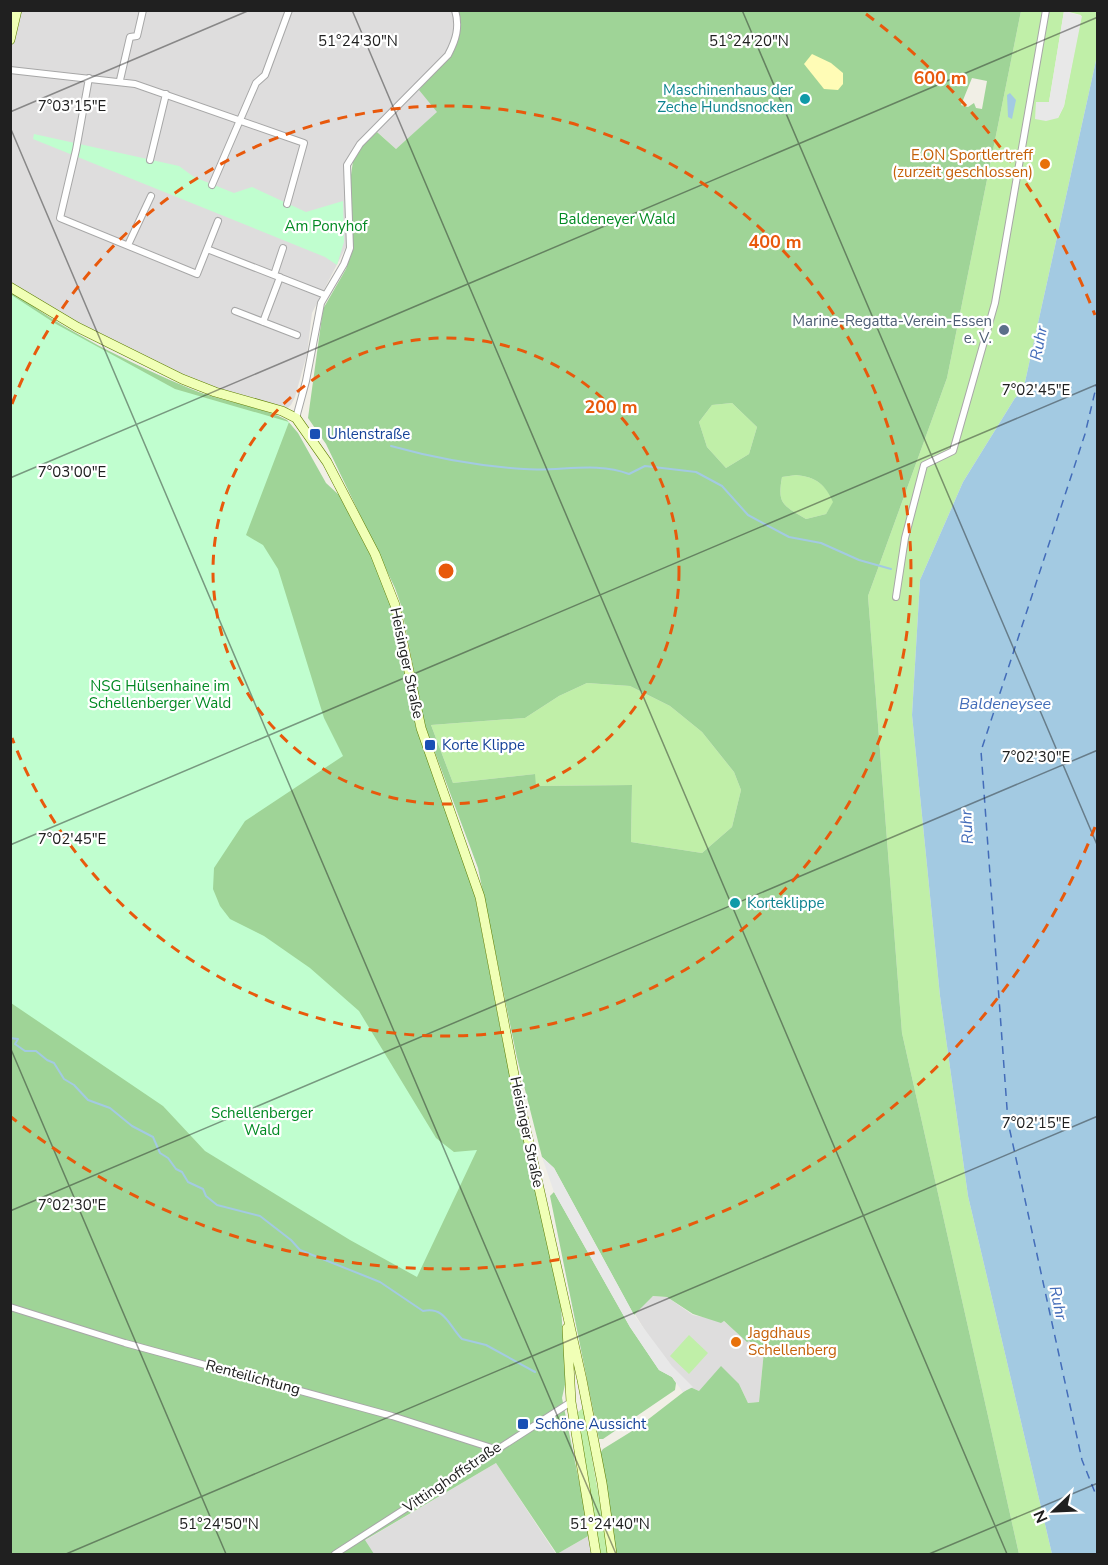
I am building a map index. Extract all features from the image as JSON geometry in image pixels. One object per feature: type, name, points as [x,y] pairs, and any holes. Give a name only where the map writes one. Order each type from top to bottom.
[{"type":"main road","points":[[10,40],[17,10]]},
{"type":"main road","points":[[10,287],[77,327],[182,379],[215,392],[282,411],[296,418]]},
{"type":"main road","name":"Heisinger Straße","points":[[296,418],[327,462],[391,590],[421,728],[476,880],[518,1096],[566,1301],[612,1554]]},
{"type":"main road","name":"Heisinger Straße","points":[[566,1301],[571,1402],[596,1554]]},
{"type":"main road","points":[[571,1402],[585,1397]]},
{"type":"street","points":[[120,80],[130,37],[137,36],[143,10]]},
{"type":"street","points":[[212,185],[242,120],[256,83],[265,75],[289,10]]},
{"type":"street","points":[[296,418],[306,381],[318,314],[325,295],[344,264],[350,248],[347,183],[350,159],[360,144],[448,55],[457,30],[455,10]]},
{"type":"street","points":[[896,597],[905,538],[923,470],[927,462],[953,451],[983,349],[1009,226],[1046,10]]},
{"type":"street","points":[[10,70],[120,80],[304,143],[287,204]]},
{"type":"street","points":[[89,78],[76,150],[60,218],[198,274],[218,221]]},
{"type":"street","points":[[150,160],[166,94]]},
{"type":"street","points":[[128,245],[151,196]]},
{"type":"street","points":[[263,322],[283,248]]},
{"type":"street","points":[[207,249],[325,295]]},
{"type":"street","points":[[235,311],[297,335]]},
{"type":"street","name":"Renteilichtung","points":[[10,1307],[125,1343],[392,1416],[495,1449]]},
{"type":"street","name":"Vittinghoffstraße","points":[[335,1554],[571,1402]]},
{"type":"shaded area","points":[[11,11],[457,11],[438,112],[396,149],[373,128],[347,159],[344,176],[347,245],[312,313],[307,354],[295,397],[291,405],[278,416],[192,389],[103,346],[77,324],[11,282]]},
{"type":"shaded area","points":[[1064,11],[1082,16],[1064,106],[1058,118],[1046,121],[1035,119],[1036,102],[1049,102]]},
{"type":"shaded area","points":[[542,1157],[554,1168],[634,1315],[672,1366],[693,1387],[683,1392],[672,1377],[659,1370],[630,1327],[554,1192]]},
{"type":"shaded area","name":"Jagdhaus Schellenberg","points":[[653,1296],[667,1297],[693,1315],[723,1321],[764,1351],[759,1402],[748,1403],[739,1384],[699,1391],[690,1387],[683,1392],[633,1311]]},
{"type":"shaded area","points":[[496,1463],[556,1554],[374,1554],[364,1541]]},
{"type":"shaded area","points":[[590,1535],[592,1554],[557,1554]]},
{"type":"green space","name":"Baldeneyer Wald","points":[[457,11],[1021,11],[947,378],[868,596],[902,1033],[1019,1554],[616,1554],[600,1453],[690,1387],[699,1391],[721,1366],[739,1384],[748,1403],[759,1402],[764,1351],[749,1341],[747,1342],[724,1321],[721,1323],[693,1314],[667,1297],[653,1296],[634,1315],[554,1168],[542,1157],[517,1058],[478,868],[424,723],[401,605],[326,444],[308,418],[323,309],[346,269],[352,250],[350,182],[353,161],[359,149],[377,132],[396,149],[437,112],[419,90],[454,46]],"holes":[[[972,78],[987,81],[982,109],[976,108],[974,103],[968,107],[961,105]],[[732,403],[757,427],[749,454],[726,468],[707,447],[699,422],[712,405]],[[796,475],[819,482],[827,490],[833,502],[826,514],[806,519],[787,507],[781,499],[782,477]],[[587,683],[630,686],[670,706],[702,732],[734,772],[741,790],[732,827],[702,853],[631,842],[632,785],[536,786],[535,774],[453,783],[431,725],[525,718],[559,696]]]},
{"type":"green space","points":[[1021,11],[1064,11],[1049,102],[1036,102],[1058,118],[1064,106],[1081,15],[1065,11],[1097,11],[1097,56],[1023,391],[1015,398],[963,482],[920,580],[912,715],[940,996],[968,1196],[1052,1554],[1019,1554],[902,1033],[868,596],[947,378]]},
{"type":"green space","name":"Am Ponyhof","points":[[34,134],[179,166],[194,177],[234,193],[252,187],[306,212],[343,201],[344,242],[337,265],[325,257],[33,139]]},
{"type":"green space","name":"Schellenberger Wald","points":[[10,289],[51,318],[145,369],[191,389],[287,420],[298,433],[326,483],[339,495],[388,589],[416,727],[473,886],[502,1037],[561,1307],[566,1380],[562,1398],[590,1535],[557,1554],[496,1463],[365,1540],[374,1554],[11,1554]]},
{"type":"green space","name":"NSG Hülsenhaine im Schellenberger Wald","points":[[10,294],[56,324],[175,389],[289,422],[246,535],[263,545],[278,569],[324,718],[343,756],[245,821],[214,868],[213,889],[220,906],[230,919],[264,936],[310,968],[359,1011],[436,1138],[454,1152],[477,1150],[417,1277],[350,1240],[205,1151],[163,1106],[11,1003]]},
{"type":"green space","points":[[732,403],[757,427],[749,454],[726,468],[707,447],[699,422],[712,405]]},
{"type":"green space","points":[[796,475],[819,482],[827,490],[834,502],[826,514],[806,519],[787,507],[780,493],[782,477]]},
{"type":"green space","points":[[587,683],[630,686],[670,706],[702,732],[734,772],[741,790],[732,827],[702,853],[631,842],[632,785],[535,786],[535,774],[453,783],[431,725],[525,718],[559,696]]},
{"type":"green space","points":[[554,1192],[630,1327],[659,1370],[672,1377],[676,1383],[675,1390],[603,1439],[599,1439],[550,1196]]},
{"type":"green space","points":[[689,1335],[708,1353],[689,1374],[670,1356]]},
{"type":"green space","points":[[583,1408],[609,1554],[600,1554],[578,1422],[578,1412]]},
{"type":"sand","points":[[812,54],[831,63],[843,73],[843,84],[838,90],[824,89],[804,64]]},
{"type":"water","name":"Baldeneysee","points":[[1097,56],[1098,1554],[1052,1554],[968,1196],[940,996],[912,715],[920,580],[963,482],[1015,398],[1023,391]]},
{"type":"water","points":[[1010,93],[1016,100],[1012,119],[1008,117],[1007,95]]},
{"type":"waterway","points":[[391,446],[457,461],[507,468],[537,470],[591,467],[629,474],[645,466],[696,472],[722,486],[748,515],[789,537],[821,543],[859,560],[891,569]]},
{"type":"waterway","points":[[10,1038],[18,1039],[15,1044],[25,1051],[36,1051],[54,1063],[64,1079],[74,1085],[88,1100],[110,1108],[132,1126],[153,1137],[160,1153],[182,1172],[188,1182],[203,1189],[206,1196],[217,1205],[260,1216],[300,1250],[380,1282],[423,1311],[437,1311],[446,1318],[462,1339],[486,1345],[535,1372]]},
{"type":"ferry route","points":[[1098,379],[1085,434],[981,751],[1008,1122],[1082,1460],[1098,1500]]},
{"type":"place","name":"Maschinenhaus der Zeche Hundsnocken","points":[[805,99]]},
{"type":"place","name":"E.ON Sportlertreff (zurzeit geschlossen)","points":[[1045,164]]},
{"type":"place","name":"Marine-Regatta-Verein-Essen e. V.","points":[[1004,330]]},
{"type":"place","name":"Uhlenstraße","points":[[315,434]]},
{"type":"place","name":"Korte Klippe","points":[[430,745]]},
{"type":"place","name":"Korteklippe","points":[[735,903]]},
{"type":"place","name":"Jagdhaus Schellenberg","points":[[736,1342]]},
{"type":"place","name":"Schöne Aussicht","points":[[523,1424]]},
{"type":"water label","name":"Ruhr","points":[[1039,343]]},
{"type":"water label","name":"Ruhr","points":[[967,827]]},
{"type":"water label","name":"Ruhr","points":[[1058,1303]]}]
